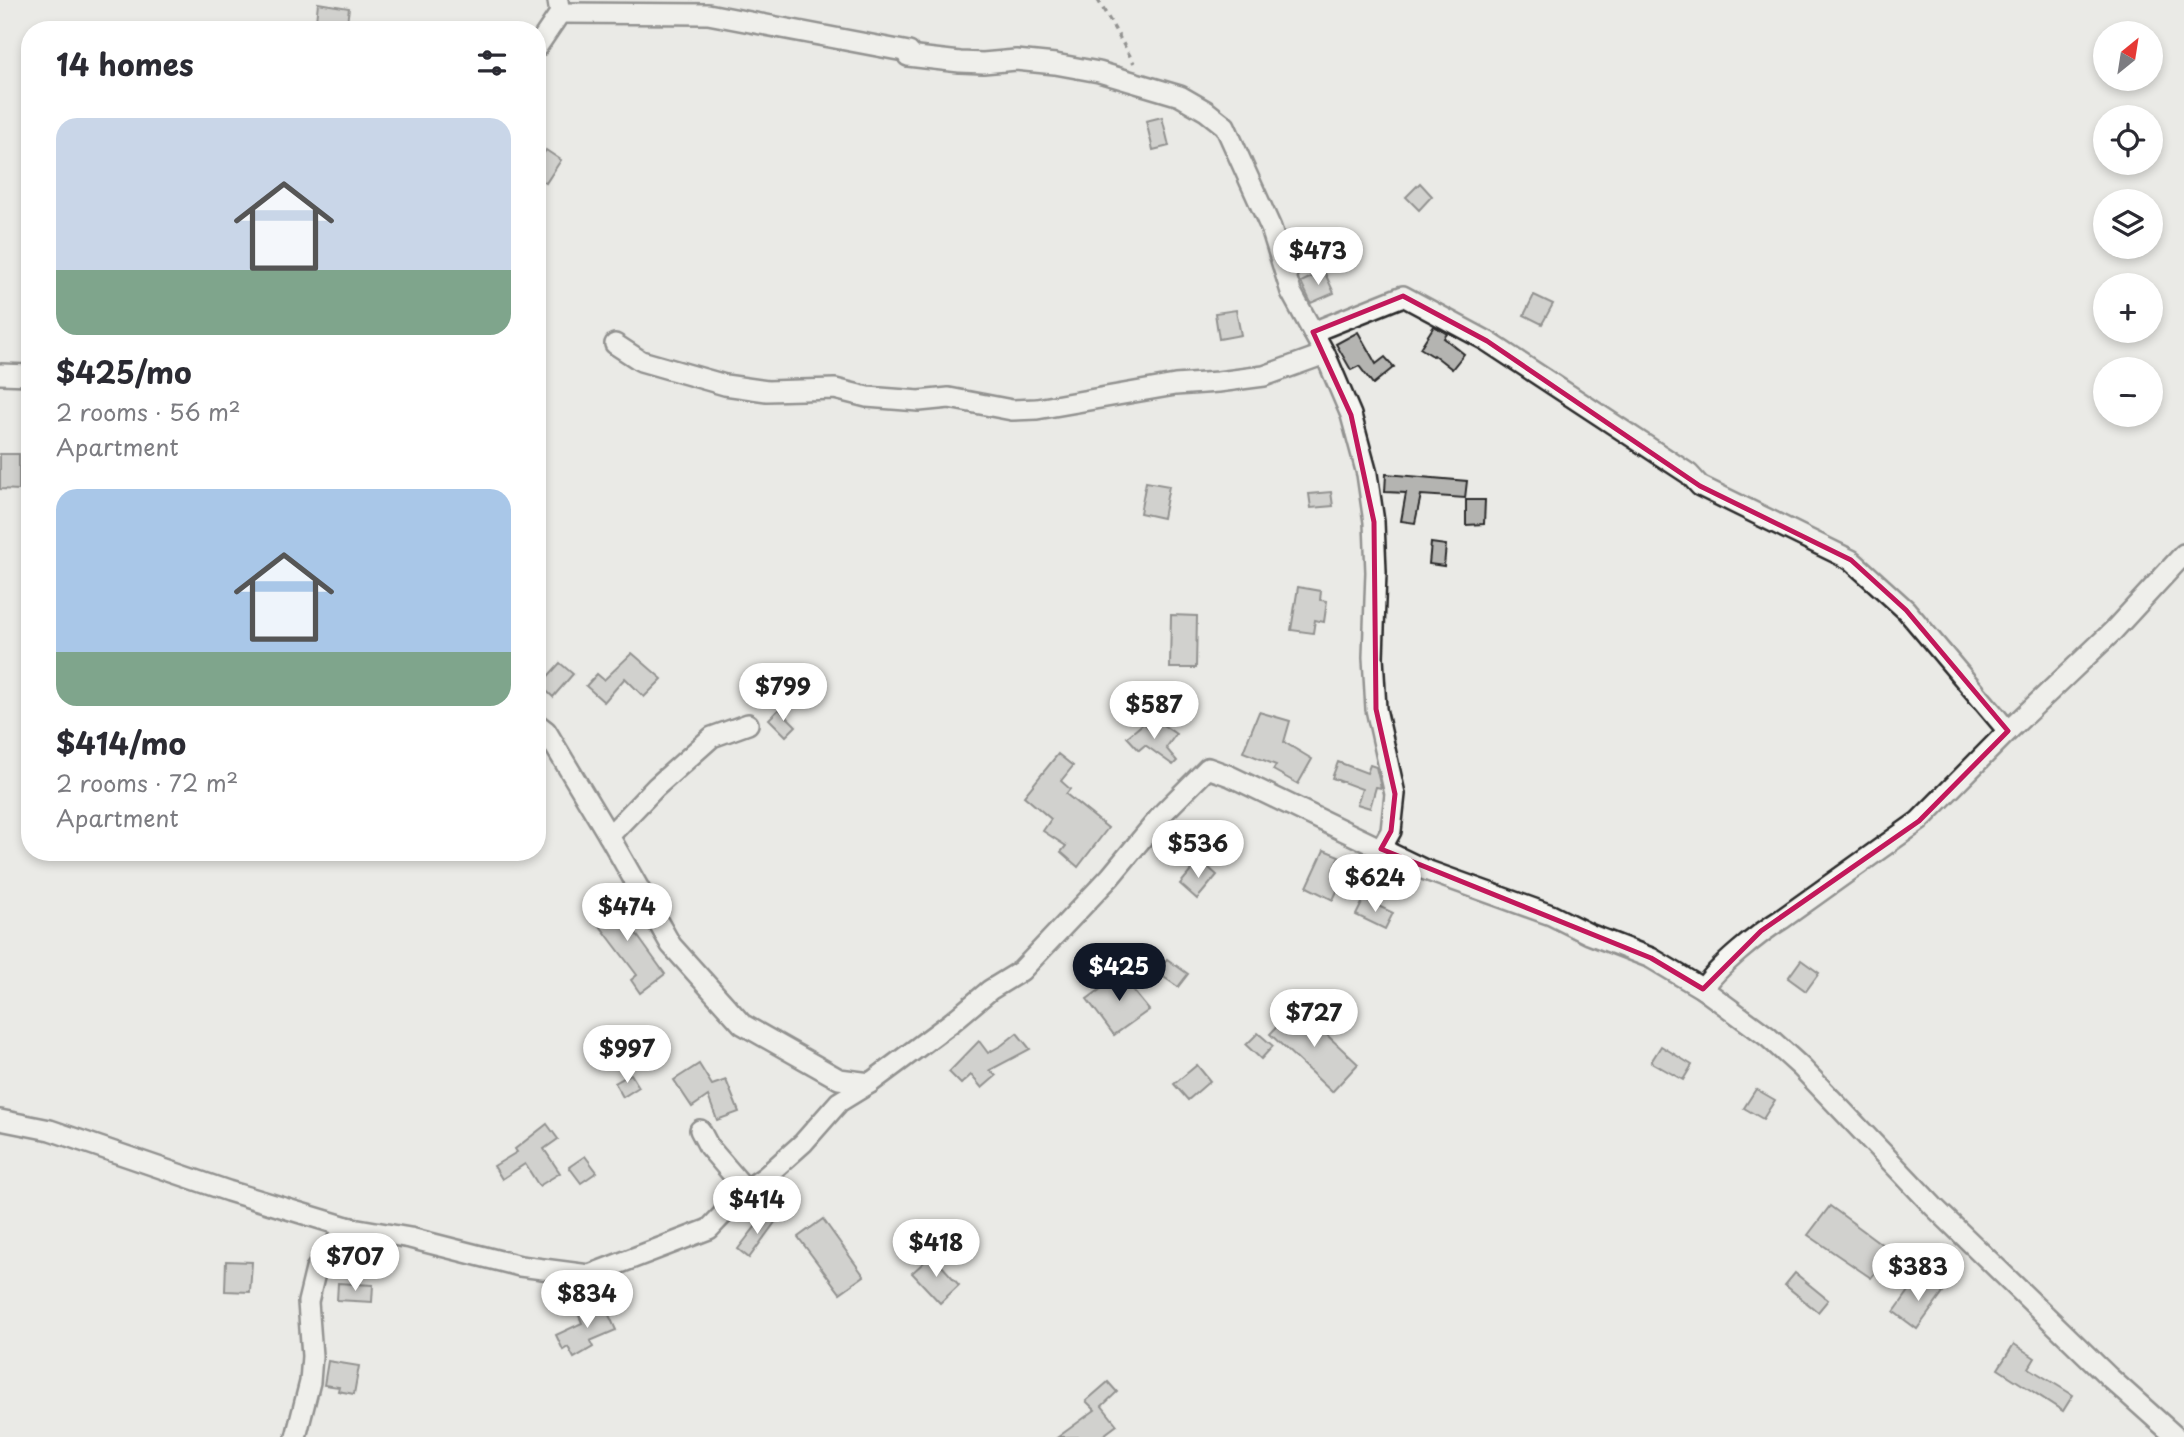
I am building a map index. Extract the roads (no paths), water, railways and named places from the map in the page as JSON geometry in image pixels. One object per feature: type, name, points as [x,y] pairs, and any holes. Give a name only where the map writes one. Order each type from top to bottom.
[{"type":"street","points":[[546,30],[559,6],[708,14],[960,62],[983,64],[1016,60],[1099,72],[1180,96],[1225,126],[1271,228],[1291,292],[1325,354],[1351,415],[1367,474],[1374,522],[1376,572],[1373,657],[1376,709],[1395,794],[1391,831],[1381,849]]},
{"type":"street","points":[[1313,331],[1403,296],[1487,341],[1689,474],[1699,486],[1851,560],[1906,610],[2008,731]]},
{"type":"street","points":[[615,344],[641,361],[725,385],[767,391],[835,389],[867,397],[919,401],[949,398],[1012,410],[1037,409],[1175,384],[1264,376],[1325,354]]},
{"type":"street","points":[[0,374],[21,375]]},
{"type":"street","points":[[1703,989],[1719,969],[1761,931],[1782,919],[1919,821],[2113,631],[2184,554]]},
{"type":"street","points":[[609,836],[712,737],[748,724]]},
{"type":"street","points":[[546,732],[671,945],[743,1024],[839,1079],[870,1083]]},
{"type":"street","points":[[0,1120],[50,1130],[228,1191],[347,1227],[410,1238],[520,1265],[589,1275],[709,1229],[746,1190],[803,1143],[839,1102],[870,1083],[990,990],[1021,971],[1110,877],[1164,812],[1208,768],[1230,776],[1423,869],[1551,915],[1589,934],[1651,958],[1703,989],[1768,1037],[1801,1067],[1934,1207],[2109,1377],[2176,1437]]},
{"type":"street","points":[[700,1130],[709,1147],[746,1190]]},
{"type":"street","points":[[296,1437],[310,1382],[312,1356],[308,1302],[316,1269],[347,1227]]}]
